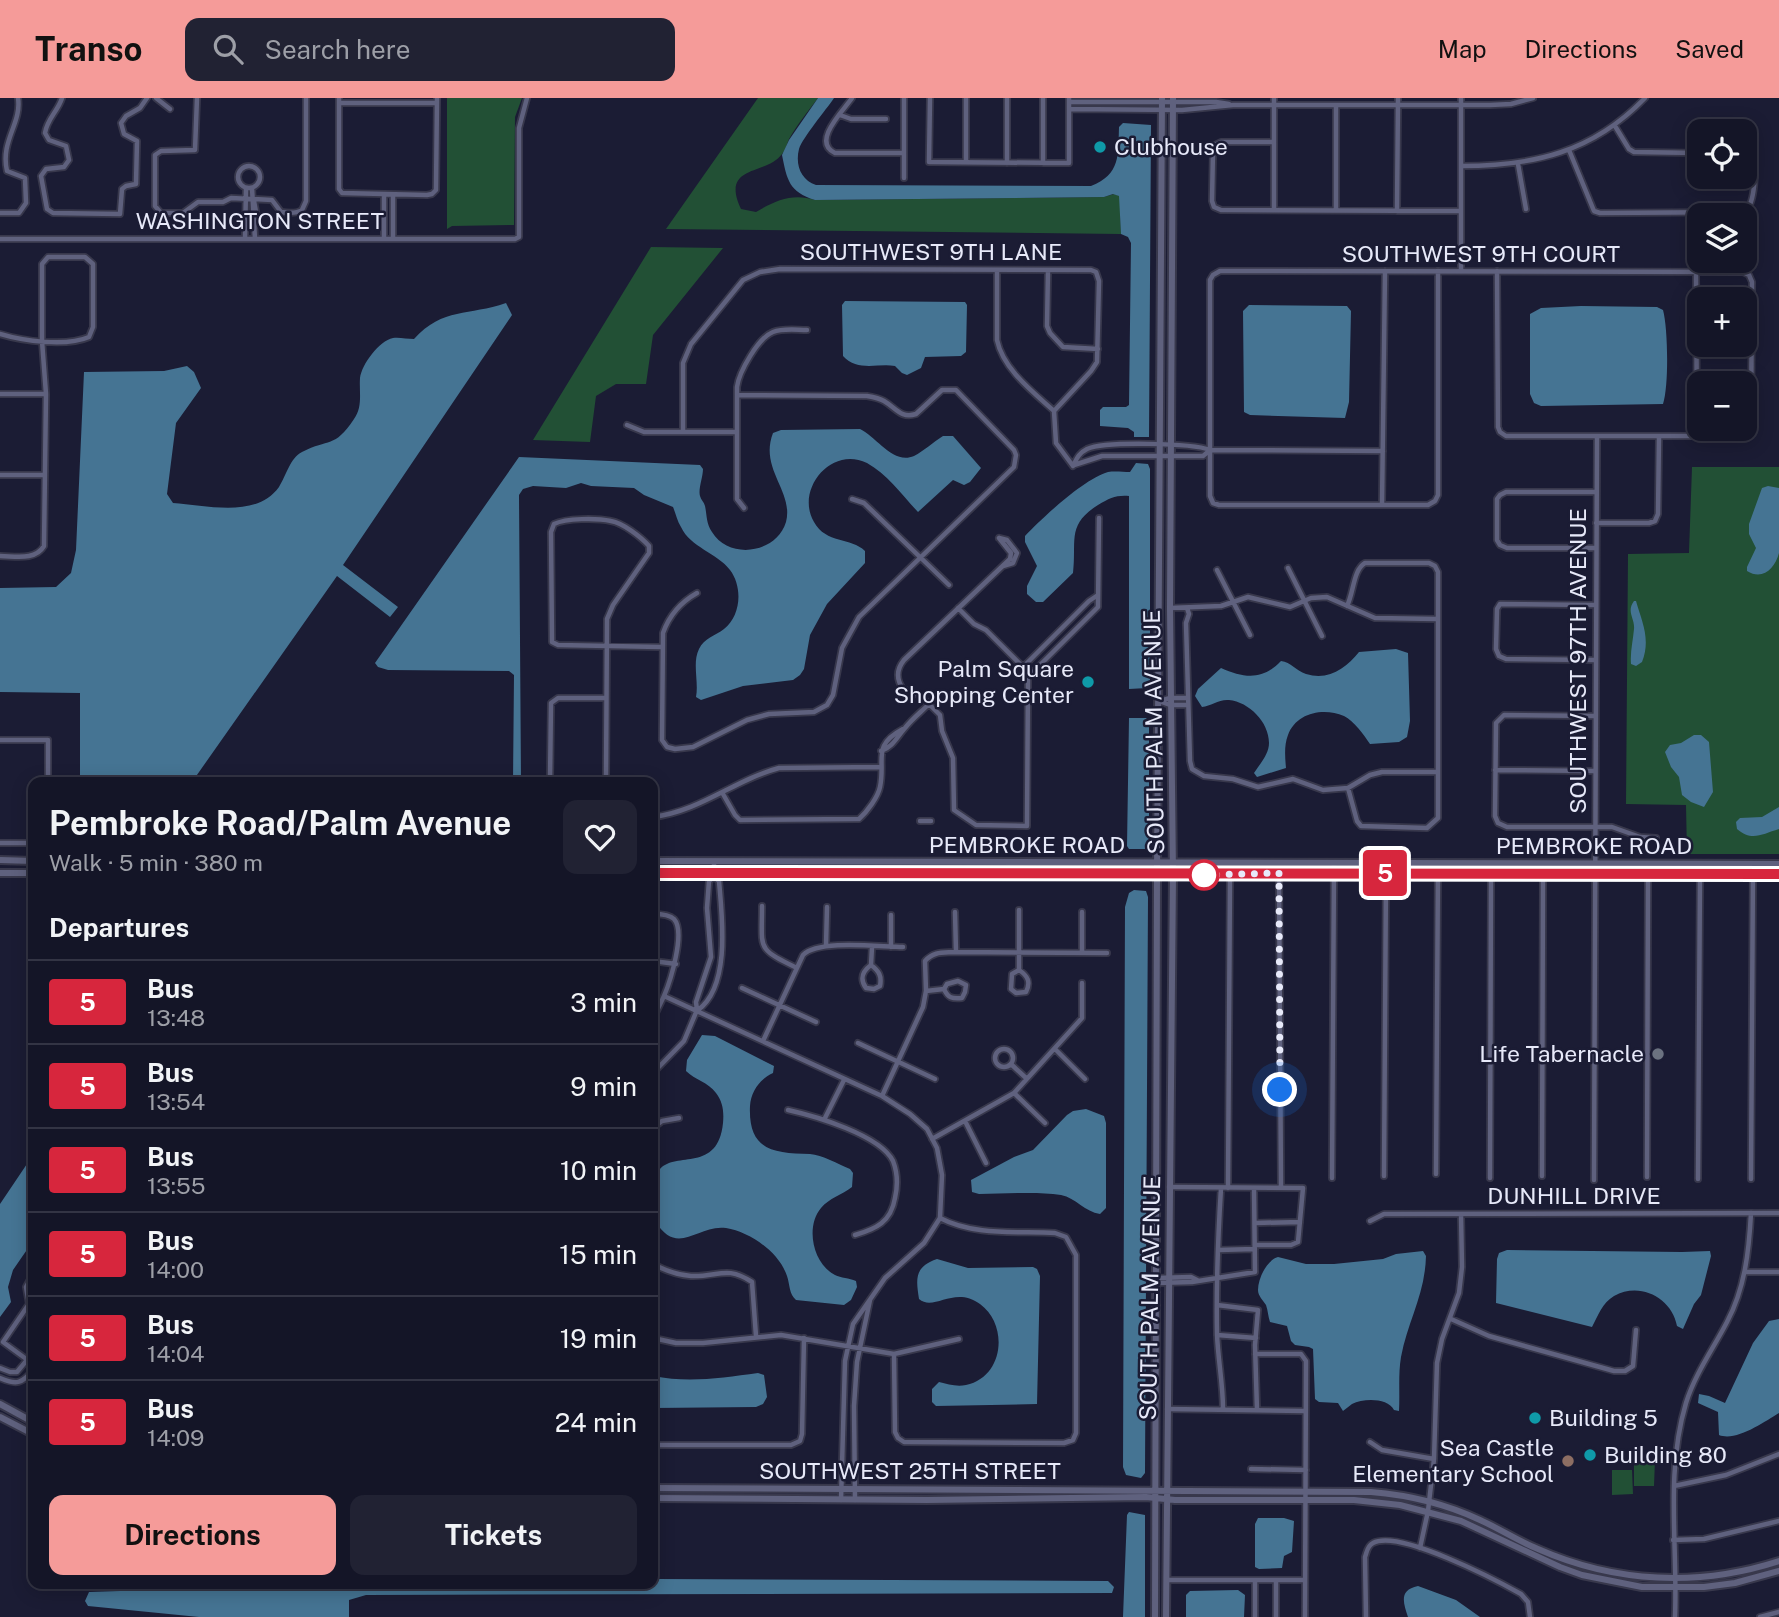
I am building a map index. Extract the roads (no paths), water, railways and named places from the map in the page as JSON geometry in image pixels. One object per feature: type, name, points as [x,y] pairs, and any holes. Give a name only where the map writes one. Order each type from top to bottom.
[{"type":"main road","name":"SOUTH PALM AVENUE","points":[[1155,1617],[1162,103]]},
{"type":"main road","name":"SOUTH PALM AVENUE","points":[[1166,1617],[1173,875],[1170,701],[1172,103]]},
{"type":"main road","points":[[0,860],[28,861]]},
{"type":"main road","name":"PEMBROKE ROAD","points":[[658,861],[1779,864]]},
{"type":"main road","points":[[0,873],[28,873]]},
{"type":"main road","name":"PEMBROKE ROAD","points":[[658,873],[1779,874]]},
{"type":"main road","points":[[0,1404],[28,1419]]},
{"type":"main road","points":[[0,1417],[28,1431]]},
{"type":"main road","name":"SOUTHWEST 25TH STREET","points":[[658,1488],[1076,1489],[1156,1495]]},
{"type":"main road","points":[[1166,1495],[1380,1492],[1429,1502],[1481,1520],[1536,1549],[1580,1565],[1625,1575],[1674,1578],[1724,1574],[1779,1561]]},
{"type":"main road","points":[[1166,1495],[1365,1501],[1428,1511],[1461,1521],[1524,1553],[1582,1575],[1642,1587],[1674,1588],[1735,1583],[1779,1571]]},
{"type":"main road","name":"SOUTHWEST 25TH STREET","points":[[658,1498],[855,1500],[1166,1495]]},
{"type":"street","points":[[0,214],[19,213],[25,207],[26,181],[20,175],[7,171],[4,154],[6,140],[19,107],[18,98]]},
{"type":"street","points":[[62,98],[45,133],[49,140],[63,144],[68,149],[69,160],[64,167],[46,169],[40,180],[47,209],[58,213],[120,214],[122,189],[136,184],[137,141],[124,134],[121,123],[126,116],[140,108],[147,98]]},
{"type":"street","points":[[156,98],[170,109]]},
{"type":"street","points":[[197,98],[195,150],[160,151],[155,155],[156,210],[161,213],[183,213],[198,202],[223,202],[231,198],[272,200],[281,212],[296,213],[305,207],[306,98]]},
{"type":"street","name":"WASHINGTON STREET","points":[[0,239],[510,240],[519,237],[519,128],[527,98]]},
{"type":"street","points":[[852,98],[827,135],[826,144],[830,151],[904,153]]},
{"type":"street","points":[[904,98],[904,178]]},
{"type":"street","points":[[930,98],[929,162],[1007,163],[1069,163],[1069,100],[1172,103],[1201,109],[1233,105],[1511,104],[1533,98]]},
{"type":"street","points":[[966,98],[966,162]]},
{"type":"street","points":[[1007,98],[1007,163]]},
{"type":"street","points":[[1043,98],[1043,163]]},
{"type":"street","points":[[1274,98],[1274,211]]},
{"type":"street","points":[[1398,98],[1398,211]]},
{"type":"street","points":[[1461,98],[1461,271]]},
{"type":"street","points":[[1461,166],[1518,164],[1569,150],[1615,126],[1645,98]]},
{"type":"street","points":[[339,100],[437,101],[436,184],[432,194],[342,194],[339,189],[339,100]]},
{"type":"street","points":[[1085,102],[1085,109]]},
{"type":"street","points":[[1110,102],[1111,109]]},
{"type":"street","points":[[1069,109],[1111,109],[1162,103]]},
{"type":"street","points":[[1336,106],[1336,210]]},
{"type":"street","points":[[840,115],[851,119],[886,119]]},
{"type":"street","points":[[1615,126],[1629,149],[1634,152],[1687,153]]},
{"type":"street","points":[[1274,142],[1221,142],[1214,145],[1214,207],[1221,210],[1274,211],[1460,211]]},
{"type":"street","points":[[1569,150],[1594,211],[1739,214],[1748,210],[1752,204],[1753,189]]},
{"type":"street","points":[[1518,164],[1526,209]]},
{"type":"street","points":[[245,239],[245,218],[251,199],[249,188],[238,180],[238,173],[243,167],[251,165],[258,169],[261,176],[259,183],[249,188]]},
{"type":"street","points":[[249,188],[251,199],[256,204],[253,220],[255,240]]},
{"type":"street","points":[[384,195],[384,239]]},
{"type":"street","points":[[393,195],[393,239]]},
{"type":"street","points":[[384,212],[393,212]]},
{"type":"street","points":[[245,218],[253,220]]},
{"type":"street","points":[[0,334],[42,341],[80,341],[89,337],[93,327],[93,264],[90,260],[85,257],[48,257],[42,264],[42,341],[46,394],[44,547],[40,553],[30,556],[0,556]]},
{"type":"street","name":"SOUTHWEST 9TH LANE","points":[[683,432],[682,372],[686,354],[732,290],[743,280],[760,272],[780,269],[1091,270],[1099,276],[1098,349]]},
{"type":"street","points":[[997,271],[999,351],[1006,363],[1054,411],[1056,443],[1073,466]]},
{"type":"street","points":[[1048,271],[1047,326],[1054,340],[1063,347],[1098,349],[1097,362],[1091,371],[1054,411]]},
{"type":"street","name":"SOUTHWEST 9TH COURT","points":[[1210,450],[1210,280],[1220,271],[1687,272]]},
{"type":"street","points":[[1382,505],[1385,271]]},
{"type":"street","points":[[1210,450],[1210,496],[1213,503],[1219,505],[1427,505],[1435,502],[1438,495],[1438,271]]},
{"type":"street","points":[[1497,271],[1497,427],[1500,432],[1506,436],[1687,436]]},
{"type":"street","points":[[1696,273],[1697,371]]},
{"type":"street","name":"SOUTHWEST 9TH COURT","points":[[1745,273],[1752,282],[1751,371]]},
{"type":"street","points":[[744,508],[737,499],[738,379],[742,369],[766,337],[779,330],[807,330]]},
{"type":"street","points":[[697,593],[684,600],[666,624],[661,647],[661,731],[664,744],[675,749],[693,747],[747,720],[769,714],[814,712],[827,705],[833,695],[838,658],[850,629],[859,617],[1014,467],[1017,455],[956,390],[943,390],[916,414],[904,416],[881,398],[867,396],[737,395]]},
{"type":"street","points":[[0,394],[46,394]]},
{"type":"street","points":[[627,425],[645,432],[737,432]]},
{"type":"street","name":"SOUTHWEST 97TH AVENUE","points":[[1594,1180],[1597,436]]},
{"type":"street","points":[[1596,523],[1655,521],[1658,514],[1659,436]]},
{"type":"street","points":[[1073,466],[1082,452],[1100,445],[1161,444],[1210,450],[1383,451]]},
{"type":"street","points":[[1100,445],[1102,456]]},
{"type":"street","points":[[1073,466],[1102,456],[1203,456],[1210,450]]},
{"type":"street","points":[[0,475],[45,475]]},
{"type":"street","points":[[1596,492],[1506,492],[1497,499],[1497,540],[1500,545],[1507,548],[1596,548]]},
{"type":"street","points":[[852,499],[864,503],[949,585]]},
{"type":"street","points":[[1002,566],[1013,563],[1017,553],[1007,540],[999,538],[1011,556],[904,660],[898,669],[897,679],[903,689],[919,695],[940,715],[942,730],[953,758],[954,810],[976,825],[1027,826],[1030,674],[1098,607],[1099,518]]},
{"type":"street","points":[[606,777],[606,698],[607,646],[607,619],[609,611],[649,553],[649,546],[620,524],[611,521],[563,520],[554,524],[551,532],[552,642],[558,645],[607,646],[661,647]]},
{"type":"street","points":[[1347,606],[1354,591],[1356,571],[1361,565],[1429,563],[1435,566],[1438,572],[1438,818],[1427,828],[1361,826],[1357,821],[1348,788]]},
{"type":"street","points":[[1288,568],[1322,636]]},
{"type":"street","points":[[1217,570],[1250,635]]},
{"type":"street","points":[[1023,667],[1098,595]]},
{"type":"street","points":[[1170,608],[1221,606],[1254,597],[1278,606],[1290,607],[1316,597],[1326,597],[1375,618],[1438,619]]},
{"type":"street","points":[[1595,660],[1506,659],[1499,656],[1496,649],[1497,609],[1500,604],[1596,605]]},
{"type":"street","points":[[958,608],[974,624],[986,630],[1030,674]]},
{"type":"street","points":[[1187,608],[1190,761],[1192,769],[1198,774],[1233,779],[1258,787],[1293,779],[1320,789],[1348,788],[1375,773],[1437,772]]},
{"type":"street","points":[[550,777],[551,703],[558,698],[606,698]]},
{"type":"street","points":[[1159,701],[1187,698]]},
{"type":"street","points":[[1170,701],[1188,705]]},
{"type":"street","points":[[723,794],[740,820],[859,819],[879,790],[881,751],[888,739],[903,729],[929,704]]},
{"type":"street","points":[[1595,716],[1504,715],[1499,718],[1496,723],[1495,770],[1495,816],[1498,823],[1507,827],[1595,825],[1612,827],[1640,837],[1656,838]]},
{"type":"street","points":[[0,740],[48,740],[48,777]]},
{"type":"street","points":[[658,816],[690,808],[779,768],[880,767]]},
{"type":"street","points":[[1495,770],[1595,771]]},
{"type":"street","points":[[920,821],[931,821]]},
{"type":"street","points":[[0,843],[28,843]]},
{"type":"street","points":[[658,1068],[684,1041],[697,1010],[696,1002],[711,957],[707,908],[714,862]]},
{"type":"street","points":[[1332,1178],[1334,862]]},
{"type":"street","points":[[1436,1174],[1438,862]]},
{"type":"street","points":[[926,863],[926,874]]},
{"type":"street","points":[[1751,1180],[1753,864]]},
{"type":"street","points":[[1279,873],[1281,1188]]},
{"type":"street","points":[[1384,1176],[1386,873]]},
{"type":"street","points":[[1542,1176],[1543,873]]},
{"type":"street","points":[[1490,1178],[1491,874]]},
{"type":"street","points":[[1647,1177],[1648,874]]},
{"type":"street","points":[[1698,1179],[1700,874]]},
{"type":"street","points":[[697,1010],[705,1005],[718,976],[722,958],[719,881],[714,875]]},
{"type":"street","points":[[1228,1188],[1230,875]]},
{"type":"street","points":[[762,906],[762,944],[766,951],[797,968]]},
{"type":"street","points":[[826,946],[827,907]]},
{"type":"street","points":[[1019,910],[1019,970]]},
{"type":"street","points":[[955,912],[956,952]]},
{"type":"street","points":[[1082,912],[1082,952]]},
{"type":"street","points":[[658,914],[668,915],[675,919],[677,925],[676,964],[658,1008]]},
{"type":"street","points":[[891,915],[891,947]]},
{"type":"street","points":[[763,1041],[808,950],[826,946],[903,947]]},
{"type":"street","points":[[871,965],[881,978],[880,986],[874,989],[866,988],[862,978],[863,972],[871,965],[872,947]]},
{"type":"street","points":[[883,1096],[923,1007],[926,991],[925,961],[931,955],[1019,951],[1107,953]]},
{"type":"street","points":[[711,957],[722,958]]},
{"type":"street","points":[[658,962],[676,964]]},
{"type":"street","points":[[1019,970],[1027,975],[1029,982],[1026,992],[1016,993],[1011,989],[1012,974],[1019,970]]},
{"type":"street","points":[[958,981],[966,985],[962,998],[952,999],[946,995],[944,989],[947,984],[958,981]]},
{"type":"street","points":[[932,1139],[1014,1093],[1082,1018],[1082,983]]},
{"type":"street","points":[[742,988],[816,1022]]},
{"type":"street","points":[[926,991],[944,989]]},
{"type":"street","points":[[664,996],[883,1096],[911,1114],[927,1129],[937,1147],[942,1175],[940,1218],[924,1242],[885,1278],[853,1324],[844,1380],[841,1500]]},
{"type":"street","points":[[858,1042],[935,1079]]},
{"type":"street","points":[[1055,1049],[1085,1079]]},
{"type":"street","points":[[1008,1050],[1014,1059],[1012,1065],[1005,1066],[996,1060],[997,1051],[1008,1050]]},
{"type":"street","points":[[1012,1065],[1026,1078]]},
{"type":"street","points":[[824,1118],[844,1080]]},
{"type":"street","points":[[1014,1093],[1045,1123]]},
{"type":"street","points":[[788,1110],[824,1118],[876,1144],[892,1159],[898,1181],[894,1204],[887,1218],[875,1229],[855,1235]]},
{"type":"street","points":[[658,1124],[679,1118]]},
{"type":"street","points":[[965,1121],[986,1163]]},
{"type":"street","points":[[1168,1187],[1303,1188],[1298,1242],[1291,1245],[1217,1250]]},
{"type":"street","points":[[1221,1188],[1216,1278],[1219,1365],[1224,1384],[1223,1409]]},
{"type":"street","points":[[1156,1280],[1198,1280],[1252,1273],[1256,1268],[1254,1188]]},
{"type":"street","points":[[1675,1617],[1675,1451],[1686,1402],[1733,1309],[1745,1272],[1751,1213]]},
{"type":"street","name":"DUNHILL DRIVE","points":[[1370,1221],[1384,1214],[1779,1213]]},
{"type":"street","points":[[1420,1548],[1428,1511],[1434,1459],[1437,1363],[1442,1339],[1459,1293],[1462,1267],[1461,1214]]},
{"type":"street","points":[[894,1354],[895,1432],[904,1442],[1064,1443],[1073,1440],[1076,1433],[1076,1255],[1066,1237],[1055,1233],[956,1226],[940,1218]]},
{"type":"street","points":[[1255,1223],[1300,1222]]},
{"type":"street","points":[[658,1266],[671,1273],[693,1276],[733,1271],[752,1282],[756,1336]]},
{"type":"street","points":[[1745,1272],[1779,1272]]},
{"type":"street","points":[[855,1500],[855,1380],[870,1299]]},
{"type":"street","points":[[1217,1305],[1258,1310],[1255,1354],[1257,1410]]},
{"type":"street","points":[[28,1306],[4,1342],[28,1360]]},
{"type":"street","points":[[1451,1318],[1489,1336],[1614,1371],[1625,1371],[1633,1366],[1636,1330]]},
{"type":"street","points":[[658,1339],[676,1343],[703,1343],[781,1335],[894,1354],[959,1339]]},
{"type":"street","points":[[1217,1335],[1256,1338]]},
{"type":"street","points":[[658,1445],[791,1444],[800,1441],[804,1338]]},
{"type":"street","points":[[1255,1354],[1301,1354],[1305,1357],[1305,1617]]},
{"type":"street","points":[[0,1368],[17,1372],[28,1364]]},
{"type":"street","points":[[0,1378],[17,1384],[28,1376]]},
{"type":"street","points":[[844,1380],[855,1380]]},
{"type":"street","points":[[843,1402],[854,1401]]},
{"type":"street","points":[[1167,1409],[1304,1411]]},
{"type":"street","points":[[1370,1442],[1382,1450],[1434,1459]]},
{"type":"street","points":[[1674,1486],[1726,1475],[1779,1454]]},
{"type":"street","points":[[1251,1469],[1306,1470]]},
{"type":"street","points":[[1673,1541],[1704,1539],[1779,1521]]},
{"type":"street","points":[[1366,1617],[1367,1548],[1372,1543],[1379,1542],[1420,1548],[1455,1560],[1521,1594],[1528,1602],[1530,1617]]},
{"type":"street","points":[[1167,1580],[1305,1580]]},
{"type":"street","points":[[1255,1580],[1255,1617]]},
{"type":"street","points":[[1276,1580],[1276,1617]]},
{"type":"street","points":[[1760,1617],[1779,1612]]},
{"type":"water","points":[[818,98],[834,98],[805,138],[798,155],[803,176],[816,185],[1091,186],[1108,176],[1113,169],[1118,155],[1119,127],[1123,123],[1151,125],[1149,437],[1134,437],[1134,432],[1128,428],[1100,426],[1100,410],[1103,407],[1129,405],[1131,243],[1128,237],[1121,234],[1119,196],[815,200],[794,189],[782,155]]},
{"type":"water","points":[[845,301],[965,302],[966,352],[961,356],[925,357],[921,368],[907,375],[895,366],[855,364],[843,356],[842,305]]},
{"type":"water","points":[[506,303],[512,315],[343,565],[398,607],[390,617],[337,576],[196,777],[80,777],[80,693],[0,692],[0,588],[56,587],[71,573],[76,550],[84,372],[164,371],[187,366],[194,372],[201,388],[176,423],[167,494],[173,503],[244,507],[269,497],[279,487],[298,455],[331,442],[347,428],[359,410],[361,372],[382,344],[393,338],[414,339],[435,322],[446,317]]},
{"type":"water","points":[[1249,305],[1347,306],[1351,311],[1349,402],[1345,418],[1250,415],[1244,412],[1243,311]]},
{"type":"water","points":[[1657,307],[1663,310],[1667,357],[1663,404],[1541,406],[1534,403],[1530,394],[1530,314],[1541,308]]},
{"type":"water","points":[[860,429],[892,454],[906,458],[918,454],[943,436],[953,436],[981,468],[970,482],[964,485],[953,480],[918,512],[888,479],[867,463],[854,459],[841,460],[829,465],[820,474],[809,497],[809,510],[814,522],[825,534],[865,551],[865,563],[827,604],[810,635],[804,669],[793,680],[743,686],[701,700],[696,697],[696,660],[699,649],[730,623],[737,609],[738,593],[734,577],[725,564],[685,534],[673,507],[634,488],[581,483],[566,488],[533,486],[523,489],[519,495],[521,777],[513,777],[514,675],[509,671],[388,670],[375,663],[519,457],[700,465],[703,469],[700,496],[712,532],[729,547],[752,550],[773,541],[786,522],[785,500],[770,458],[773,433],[781,430]]},
{"type":"water","points":[[1136,463],[1148,464],[1150,469],[1150,686],[1129,689],[1129,496],[1106,500],[1081,520],[1075,534],[1073,573],[1043,602],[1036,602],[1027,594],[1027,586],[1037,566],[1025,542],[1025,536],[1087,482],[1108,472],[1130,472]]},
{"type":"water","points":[[1762,488],[1779,488],[1779,553],[1775,564],[1758,575],[1747,571],[1756,548],[1749,534],[1749,524]]},
{"type":"water","points":[[1634,601],[1646,638],[1645,654],[1642,662],[1636,666],[1631,664],[1634,625],[1631,608]]},
{"type":"water","points":[[1396,649],[1408,653],[1410,721],[1407,737],[1399,742],[1370,744],[1348,718],[1328,712],[1311,714],[1297,721],[1288,735],[1285,747],[1286,768],[1257,777],[1254,773],[1269,747],[1268,735],[1262,721],[1250,709],[1236,702],[1225,700],[1202,707],[1195,696],[1198,689],[1221,668],[1252,676],[1267,672],[1281,661],[1306,674],[1322,676],[1343,668],[1359,652]]},
{"type":"water","points":[[1129,718],[1146,718],[1149,721],[1149,849],[1129,849],[1127,846]]},
{"type":"water","points":[[1694,735],[1701,735],[1709,742],[1713,792],[1704,807],[1682,795],[1679,777],[1665,752],[1670,745],[1681,743]]},
{"type":"water","points":[[1779,807],[1779,829],[1752,836],[1737,829],[1736,822],[1740,818],[1762,817]]},
{"type":"water","points":[[1134,890],[1146,891],[1148,897],[1145,1473],[1141,1478],[1126,1475],[1123,1467],[1125,907],[1129,893]]},
{"type":"water","points":[[702,1035],[715,1036],[774,1066],[773,1073],[757,1086],[752,1095],[751,1121],[753,1132],[759,1141],[775,1150],[820,1156],[850,1169],[853,1173],[852,1187],[821,1208],[813,1225],[814,1245],[821,1263],[837,1276],[856,1281],[857,1287],[851,1300],[844,1305],[796,1300],[783,1267],[771,1251],[745,1234],[716,1228],[680,1238],[663,1232],[658,1225],[660,1169],[676,1161],[705,1155],[720,1139],[723,1119],[720,1100],[709,1086],[686,1071],[687,1060]]},
{"type":"water","points":[[1086,1109],[1104,1116],[1106,1123],[1106,1208],[1100,1214],[1061,1195],[972,1192],[971,1180],[1033,1150],[1067,1115]]},
{"type":"water","points":[[28,1162],[28,1248],[13,1270],[8,1287],[11,1302],[0,1317],[0,1204]]},
{"type":"water","points":[[1507,1250],[1710,1251],[1711,1256],[1701,1295],[1683,1329],[1677,1326],[1669,1307],[1662,1300],[1634,1290],[1614,1296],[1606,1302],[1592,1327],[1496,1303],[1497,1259],[1499,1253]]},
{"type":"water","points":[[1423,1251],[1426,1256],[1423,1283],[1401,1357],[1399,1411],[1387,1403],[1375,1400],[1357,1402],[1343,1411],[1338,1403],[1319,1402],[1315,1399],[1313,1349],[1295,1345],[1291,1341],[1287,1326],[1270,1322],[1266,1305],[1258,1290],[1264,1270],[1278,1257],[1306,1264],[1334,1264],[1383,1259],[1396,1254]]},
{"type":"water","points":[[937,1259],[968,1268],[1037,1269],[1040,1276],[1037,1404],[936,1406],[932,1402],[932,1389],[939,1382],[962,1386],[979,1380],[995,1361],[998,1349],[995,1324],[980,1304],[962,1297],[931,1303],[919,1299],[918,1274],[924,1266]]},
{"type":"water","points":[[1779,1319],[1779,1413],[1742,1433],[1733,1436],[1719,1435],[1718,1412],[1698,1403],[1699,1394],[1725,1403],[1753,1343],[1769,1321]]},
{"type":"water","points":[[758,1373],[764,1375],[767,1397],[763,1404],[756,1407],[658,1408],[658,1377],[718,1378]]},
{"type":"water","points":[[1129,1512],[1145,1515],[1145,1617],[1123,1617]]},
{"type":"water","points":[[1258,1518],[1284,1518],[1294,1521],[1292,1552],[1284,1556],[1282,1568],[1255,1567],[1255,1524]]},
{"type":"water","points":[[658,1579],[1108,1581],[1114,1587],[1112,1593],[366,1595],[349,1600],[349,1617],[199,1617],[88,1606],[85,1601],[89,1592],[182,1589],[658,1589]]},
{"type":"water","points":[[1418,1586],[1456,1600],[1480,1617],[1408,1617],[1404,1597],[1408,1590]]},
{"type":"water","points":[[1238,1590],[1245,1595],[1244,1617],[1186,1617],[1186,1595],[1190,1591]]},
{"type":"place","name":"Clubhouse","points":[[1100,147]]},
{"type":"place","name":"Palm Square Shopping Center","points":[[1088,682]]},
{"type":"place","name":"Life Tabernacle","points":[[1658,1054]]},
{"type":"place","name":"Building 5","points":[[1535,1418]]},
{"type":"place","name":"Building 80","points":[[1590,1455]]},
{"type":"place","name":"Sea Castle Elementary School","points":[[1568,1461]]}]
